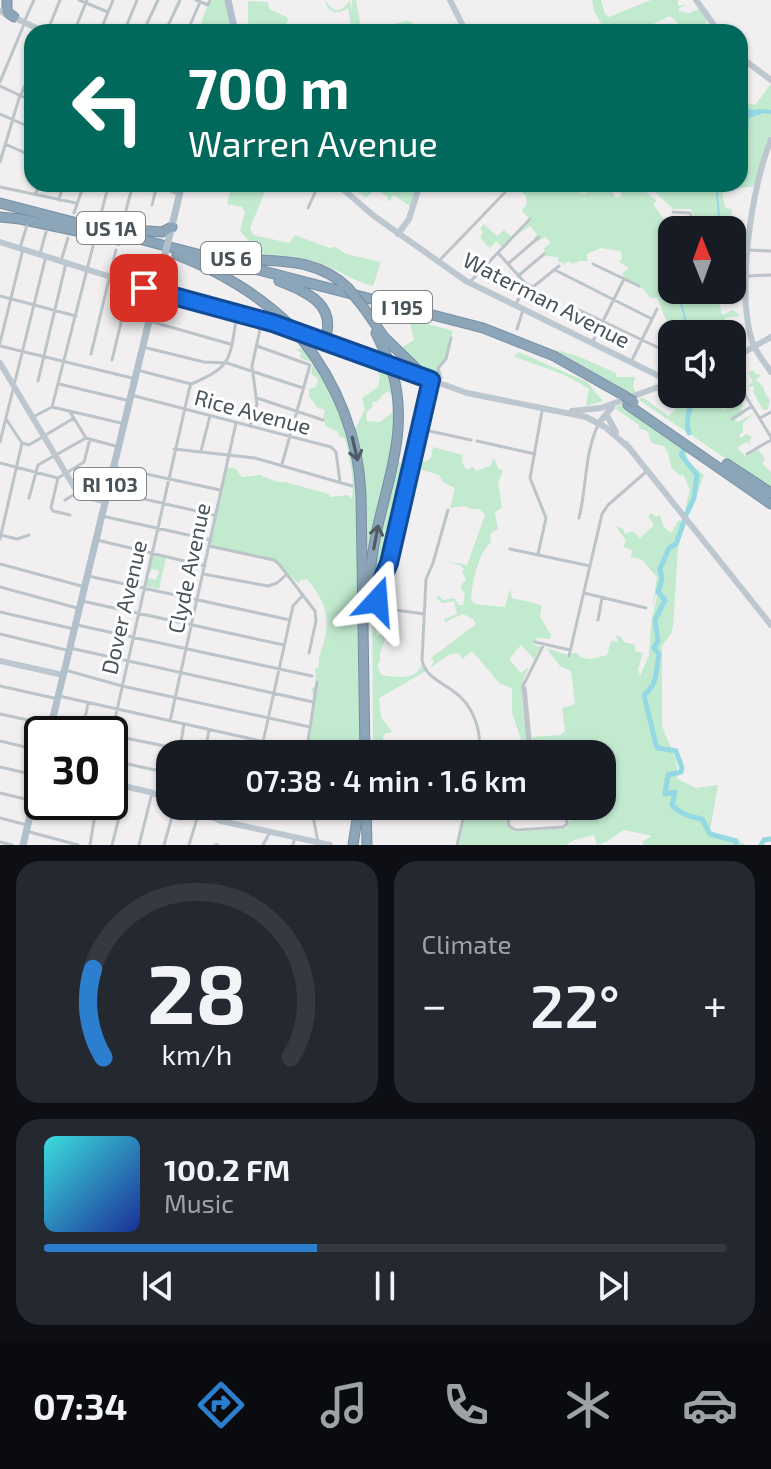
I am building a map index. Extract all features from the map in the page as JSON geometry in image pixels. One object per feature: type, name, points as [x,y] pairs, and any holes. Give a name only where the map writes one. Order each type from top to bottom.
[{"type":"highway","points":[[3,9],[14,17]]},
{"type":"highway","name":"I 195","points":[[0,206],[171,242],[487,330],[562,359],[619,403]]},
{"type":"highway","name":"I 195","points":[[0,206],[126,242],[171,242],[279,281],[508,343],[560,365],[771,493]]},
{"type":"highway","name":"US 1A","points":[[50,216],[122,230],[165,233],[171,242]]},
{"type":"highway","points":[[0,217],[126,242]]},
{"type":"highway","points":[[171,242],[263,300],[291,326],[321,366],[346,417],[358,459],[361,495],[367,740]]},
{"type":"highway","name":"US 6","points":[[171,242],[233,259],[306,263],[330,274],[348,288],[382,335],[429,380]]},
{"type":"highway","points":[[279,281],[318,300],[327,326],[319,340]]},
{"type":"highway","points":[[364,308],[390,366],[399,402],[400,433],[376,532],[369,578],[367,740]]},
{"type":"highway","name":"I 195","points":[[688,441],[771,504]]},
{"type":"highway","points":[[353,843],[357,820]]},
{"type":"highway","points":[[368,820],[369,845]]},
{"type":"main road","points":[[228,0],[233,24]]},
{"type":"main road","points":[[450,0],[462,24]]},
{"type":"main road","points":[[696,0],[713,24]]},
{"type":"main road","points":[[14,17],[28,24]]},
{"type":"main road","points":[[748,63],[771,80]]},
{"type":"main road","points":[[770,366],[754,346],[748,320],[747,250],[758,177],[771,140]]},
{"type":"main road","name":"US 1A","points":[[156,292],[171,242],[180,192]]},
{"type":"main road","name":"Waterman Avenue","points":[[347,192],[398,234],[469,283],[658,376]]},
{"type":"main road","points":[[398,234],[409,219],[417,192]]},
{"type":"main road","points":[[0,242],[319,340]]},
{"type":"main road","name":"RI 103","points":[[54,716],[156,292]]},
{"type":"main road","points":[[746,351],[771,337]]},
{"type":"main road","name":"US 6","points":[[319,340],[475,395],[600,421],[628,447]]},
{"type":"main road","points":[[0,363],[78,492],[106,502]]},
{"type":"main road","points":[[570,411],[619,403],[658,385]]},
{"type":"main road","points":[[600,421],[619,403]]},
{"type":"main road","points":[[616,432],[608,420],[619,403]]},
{"type":"main road","name":"US 6","points":[[559,411],[570,411],[600,421],[616,432],[771,622]]},
{"type":"main road","points":[[0,661],[64,673]]},
{"type":"main road","points":[[128,787],[156,795]]},
{"type":"main road","points":[[23,845],[29,820]]},
{"type":"main road","points":[[224,820],[294,841],[324,844]]},
{"type":"street","points":[[24,98],[0,84],[34,0]]},
{"type":"street","points":[[50,24],[60,0]]},
{"type":"street","points":[[79,0],[108,12]]},
{"type":"street","points":[[103,24],[113,0]]},
{"type":"street","points":[[127,24],[137,0]]},
{"type":"street","points":[[147,24],[158,0]]},
{"type":"street","points":[[169,24],[180,0]]},
{"type":"street","points":[[77,24],[87,1]]},
{"type":"street","points":[[190,24],[198,1],[209,2]]},
{"type":"street","points":[[0,162],[24,87]]},
{"type":"street","points":[[0,114],[24,124]]},
{"type":"street","points":[[5,144],[24,152]]},
{"type":"street","points":[[0,187],[24,192]]},
{"type":"street","points":[[25,192],[76,203]]},
{"type":"street","points":[[59,200],[61,192]]},
{"type":"street","points":[[74,213],[81,192]]},
{"type":"street","points":[[100,217],[107,192]]},
{"type":"street","points":[[122,225],[131,192]]},
{"type":"street","points":[[152,205],[154,192]]},
{"type":"street","points":[[173,192],[179,195]]},
{"type":"street","points":[[308,208],[315,192]]},
{"type":"street","points":[[438,262],[505,192]]},
{"type":"street","points":[[673,212],[690,213],[691,216]]},
{"type":"street","points":[[469,283],[530,219]]},
{"type":"street","points":[[27,225],[0,344],[65,362],[191,384],[215,375],[227,363],[238,314]]},
{"type":"street","points":[[0,442],[34,305],[46,232]]},
{"type":"street","points":[[509,263],[539,237]]},
{"type":"street","points":[[38,381],[68,238]]},
{"type":"street","points":[[52,407],[93,246]]},
{"type":"street","points":[[91,354],[116,250]]},
{"type":"street","points":[[747,250],[771,251]]},
{"type":"street","points":[[498,253],[526,284],[533,287],[557,268],[652,319]]},
{"type":"street","points":[[518,276],[544,254]]},
{"type":"street","points":[[112,360],[137,260]]},
{"type":"street","points":[[593,264],[639,286]]},
{"type":"street","points":[[747,276],[771,275]]},
{"type":"street","points":[[592,343],[624,279]]},
{"type":"street","points":[[515,306],[526,284]]},
{"type":"street","points":[[0,296],[76,316]]},
{"type":"street","points":[[631,362],[657,309]]},
{"type":"street","points":[[517,329],[523,310]]},
{"type":"street","points":[[579,310],[657,347]]},
{"type":"street","points":[[250,426],[257,398],[252,370],[262,320]]},
{"type":"street","points":[[149,321],[232,344]]},
{"type":"street","points":[[439,383],[438,368],[446,359],[451,338]]},
{"type":"street","points":[[257,346],[308,364],[310,371],[295,411],[281,465]]},
{"type":"street","points":[[143,347],[204,362],[227,363],[303,388]]},
{"type":"street","points":[[424,614],[382,608],[376,597],[389,563],[429,380]]},
{"type":"street","name":"Rice Avenue","points":[[59,384],[184,409],[335,450],[340,482]]},
{"type":"street","name":"Dover Avenue","points":[[115,716],[191,384]]},
{"type":"street","points":[[746,396],[771,440],[747,454]]},
{"type":"street","points":[[257,398],[323,420]]},
{"type":"street","points":[[732,419],[752,406]]},
{"type":"street","points":[[33,417],[52,407],[125,424]]},
{"type":"street","points":[[538,554],[546,518],[530,478],[543,408]]},
{"type":"street","points":[[69,411],[88,438],[119,446]]},
{"type":"street","points":[[760,418],[771,412]]},
{"type":"street","points":[[201,452],[210,416]]},
{"type":"street","points":[[6,419],[22,443],[29,445],[74,418]]},
{"type":"street","points":[[579,518],[586,466],[600,421]]},
{"type":"street","name":"Clyde Avenue","points":[[170,721],[236,423]]},
{"type":"street","points":[[420,429],[471,440]]},
{"type":"street","points":[[29,498],[38,465],[88,438]]},
{"type":"street","points":[[0,463],[58,478],[84,462],[88,438]]},
{"type":"street","points":[[477,441],[535,454]]},
{"type":"street","points":[[22,443],[0,536],[19,539],[29,535]]},
{"type":"street","points":[[174,449],[281,465],[352,486]]},
{"type":"street","points":[[114,467],[221,491]]},
{"type":"street","points":[[569,656],[605,510],[647,471]]},
{"type":"street","points":[[58,478],[51,508],[70,515]]},
{"type":"street","points":[[109,491],[216,515]]},
{"type":"street","points":[[65,500],[78,492]]},
{"type":"street","points":[[448,510],[426,579],[424,667],[426,672],[465,703],[480,731],[479,740]]},
{"type":"street","points":[[102,516],[211,540]]},
{"type":"street","points":[[97,540],[205,566]]},
{"type":"street","points":[[209,546],[274,560],[287,573],[315,614],[309,653]]},
{"type":"street","points":[[510,549],[590,566]]},
{"type":"street","points":[[0,564],[85,587]]},
{"type":"street","points":[[203,574],[268,586],[277,583],[287,573]]},
{"type":"street","points":[[88,576],[290,620]]},
{"type":"street","points":[[0,587],[284,645]]},
{"type":"street","points":[[584,593],[646,608]]},
{"type":"street","points":[[263,740],[290,620],[295,602],[303,595]]},
{"type":"street","points":[[598,620],[602,598]]},
{"type":"street","points":[[0,612],[312,676]]},
{"type":"street","points":[[0,634],[313,702]]},
{"type":"street","points":[[535,642],[570,650]]},
{"type":"street","points":[[527,740],[523,690],[544,644]]},
{"type":"street","points":[[64,673],[310,727]]},
{"type":"street","points":[[308,740],[317,682]]},
{"type":"street","points":[[0,686],[254,740]]},
{"type":"street","points":[[85,716],[88,703]]},
{"type":"street","points":[[0,714],[24,722]]},
{"type":"street","points":[[181,740],[184,724]]},
{"type":"street","points":[[207,740],[209,730]]},
{"type":"street","points":[[128,739],[156,746]]},
{"type":"street","points":[[0,741],[24,747]]},
{"type":"street","points":[[128,764],[156,769]]},
{"type":"street","points":[[0,767],[24,773]]},
{"type":"street","points":[[0,793],[24,799]]},
{"type":"street","points":[[139,845],[152,793]]},
{"type":"street","points":[[0,818],[78,845]]},
{"type":"street","points":[[90,845],[94,820]]},
{"type":"street","points":[[112,845],[118,820]]},
{"type":"street","points":[[164,845],[171,820]]},
{"type":"street","points":[[189,845],[197,820]]},
{"type":"street","points":[[316,820],[324,844]]},
{"type":"street","points":[[457,845],[463,820]]},
{"type":"street","points":[[507,820],[516,830],[563,827],[567,820]]},
{"type":"street","points":[[263,845],[270,832]]},
{"type":"street","points":[[0,842],[12,845]]},
{"type":"green space","points":[[228,0],[233,24],[201,24],[209,2]]},
{"type":"green space","points":[[325,0],[338,10],[350,0],[351,13],[352,0],[356,0],[359,24],[351,24],[348,8],[334,12]]},
{"type":"green space","points":[[592,0],[601,0],[609,17],[651,0],[678,0],[678,6],[687,4],[679,11],[689,13],[699,9],[707,19],[705,24],[678,24],[670,16],[653,24],[601,24]]},
{"type":"green space","points":[[248,1],[268,2],[269,9],[289,18],[286,24],[248,23]]},
{"type":"green space","points":[[771,84],[771,136],[755,186],[748,187],[748,103],[755,105]]},
{"type":"green space","points":[[230,192],[265,192],[250,228],[253,235],[289,243],[295,235],[329,248],[336,247],[346,254],[381,262],[373,286],[316,262],[247,251],[250,242],[240,231],[245,212],[242,207],[227,204]]},
{"type":"green space","points":[[380,192],[418,192],[413,208],[394,195],[389,202],[387,196]]},
{"type":"green space","points":[[522,192],[612,192],[616,198],[621,196],[621,192],[646,192],[657,201],[653,204],[661,216],[658,216],[658,300],[650,298],[622,274],[629,268],[619,262],[621,251],[601,248],[587,254],[587,261],[573,264],[569,261],[563,265],[558,257],[545,256],[544,248],[550,244],[549,240],[545,237],[534,243],[537,234],[530,226],[515,236],[530,219],[522,211],[527,203]]},
{"type":"green space","points":[[655,192],[722,192],[725,207],[732,210],[732,216],[694,216],[691,209],[673,209]]},
{"type":"green space","points":[[484,224],[497,236],[504,230],[513,238],[503,248],[496,241],[490,248],[480,238],[483,233],[480,228]]},
{"type":"green space","points":[[659,304],[719,304],[722,315],[733,310],[741,316],[724,320],[666,320]]},
{"type":"green space","points":[[409,319],[453,331],[446,359],[437,368],[440,380],[432,381],[403,351],[404,346],[414,340]]},
{"type":"green space","points":[[296,349],[306,350],[327,383],[347,427],[357,481],[362,740],[308,740],[314,696],[311,689],[316,686],[315,669],[319,667],[327,624],[322,601],[307,579],[300,580],[299,584],[274,559],[209,546],[226,467],[236,469],[242,477],[260,475],[329,494],[330,497],[348,495],[352,499],[352,476],[345,439],[326,426],[323,418],[325,410],[318,408],[309,396],[309,389],[316,387],[318,379],[311,374],[313,363],[300,358],[301,353]]},
{"type":"green space","points":[[554,349],[616,373],[617,377],[635,377],[633,386],[636,393],[632,394]]},
{"type":"green space","points":[[519,352],[587,382],[603,401],[586,406],[589,389],[561,374],[514,356]]},
{"type":"green space","points":[[381,367],[390,369],[398,427],[368,551],[354,431],[365,409],[362,398],[378,387],[380,376],[377,371]],"holes":[[[387,391],[392,395],[395,410],[380,422],[367,421],[366,413],[373,406],[372,402]]]},
{"type":"green space","points":[[753,370],[761,375],[756,380],[770,400],[768,409],[763,410],[753,392],[754,386],[747,387],[753,382],[748,373]]},
{"type":"green space","points":[[642,397],[669,416],[676,408],[741,408],[745,413],[735,420],[738,422],[755,413],[743,423],[743,432],[739,435],[741,438],[746,434],[752,437],[749,441],[751,444],[746,442],[737,448],[745,456],[758,449],[765,459],[762,463],[771,472],[771,489],[639,400]]},
{"type":"green space","points":[[622,404],[686,450],[688,462],[704,475],[690,513],[685,509],[690,490],[683,474],[680,476],[671,467],[664,446],[652,443],[649,432],[639,428],[615,408]]},
{"type":"green space","points":[[433,447],[463,455],[462,463],[467,470],[473,467],[476,471],[490,466],[494,458],[498,468],[503,471],[498,483],[502,508],[495,512],[498,529],[490,534],[491,542],[479,561],[471,600],[475,604],[505,607],[510,589],[512,598],[542,606],[540,617],[551,635],[550,639],[537,638],[534,645],[541,647],[534,659],[521,645],[509,659],[521,673],[529,667],[522,689],[525,740],[521,740],[512,713],[512,688],[500,684],[472,651],[462,659],[459,653],[450,654],[430,668],[434,661],[431,658],[476,624],[463,614],[445,622],[444,619],[457,614],[454,601],[442,603],[436,598],[438,595],[443,600],[454,598],[459,605],[463,605],[465,594],[460,587],[466,579],[462,573],[464,569],[446,561],[467,565],[485,515],[479,509],[465,506],[450,508],[455,488],[443,482],[439,475],[417,468],[411,471],[390,561],[375,594],[376,607],[382,610],[382,616],[375,617],[377,635],[393,635],[386,637],[377,664],[381,675],[411,675],[422,664],[426,671],[379,698],[381,717],[392,732],[384,734],[382,740],[373,740],[372,578],[378,540],[398,461],[408,467],[412,466],[413,459],[425,462],[431,458]]},
{"type":"green space","points":[[651,513],[656,517],[660,515],[668,531],[672,532],[681,520],[684,528],[678,548],[673,626],[662,646],[662,725],[675,756],[677,779],[696,788],[718,785],[710,831],[746,845],[643,845],[643,841],[652,836],[624,830],[597,845],[594,835],[566,845],[457,845],[463,820],[506,820],[507,826],[516,832],[566,828],[570,820],[616,820],[616,740],[532,740],[532,737],[561,735],[565,731],[562,708],[575,704],[571,671],[560,666],[546,648],[568,655],[576,652],[580,657],[590,659],[607,655],[611,641],[618,642],[616,636],[620,636],[624,642],[635,645],[635,651],[643,653],[638,669],[640,676],[649,655],[651,623],[659,586],[652,610],[657,577],[642,560],[631,557],[632,550],[623,547],[626,541],[616,526],[623,529],[625,534],[633,531],[640,538],[654,525],[648,516]]},
{"type":"green space","points":[[152,555],[166,558],[159,589],[146,586],[148,578],[156,580],[159,571],[152,569],[148,576]]},
{"type":"water","points":[[748,109],[771,110],[771,114],[749,118],[748,133]]},
{"type":"waterway","points":[[717,192],[719,216]]},
{"type":"waterway","points":[[681,304],[685,320]]},
{"type":"waterway","points":[[689,433],[690,408]]},
{"type":"waterway","points":[[685,447],[681,455],[697,475],[694,498],[687,513]]},
{"type":"waterway","points":[[686,516],[676,544],[669,548],[660,569],[662,579],[658,592],[665,600],[655,620],[658,641],[654,648],[659,654],[654,682],[644,695],[656,745],[676,751],[682,768],[681,772],[668,775],[665,794],[675,792],[672,805],[686,815],[702,819],[710,834],[736,841],[736,845]]},
{"type":"waterway","points":[[761,845],[764,840],[771,839]]},
{"type":"route","points":[[144,288],[273,323],[431,380],[389,563],[377,592],[377,601]]}]
